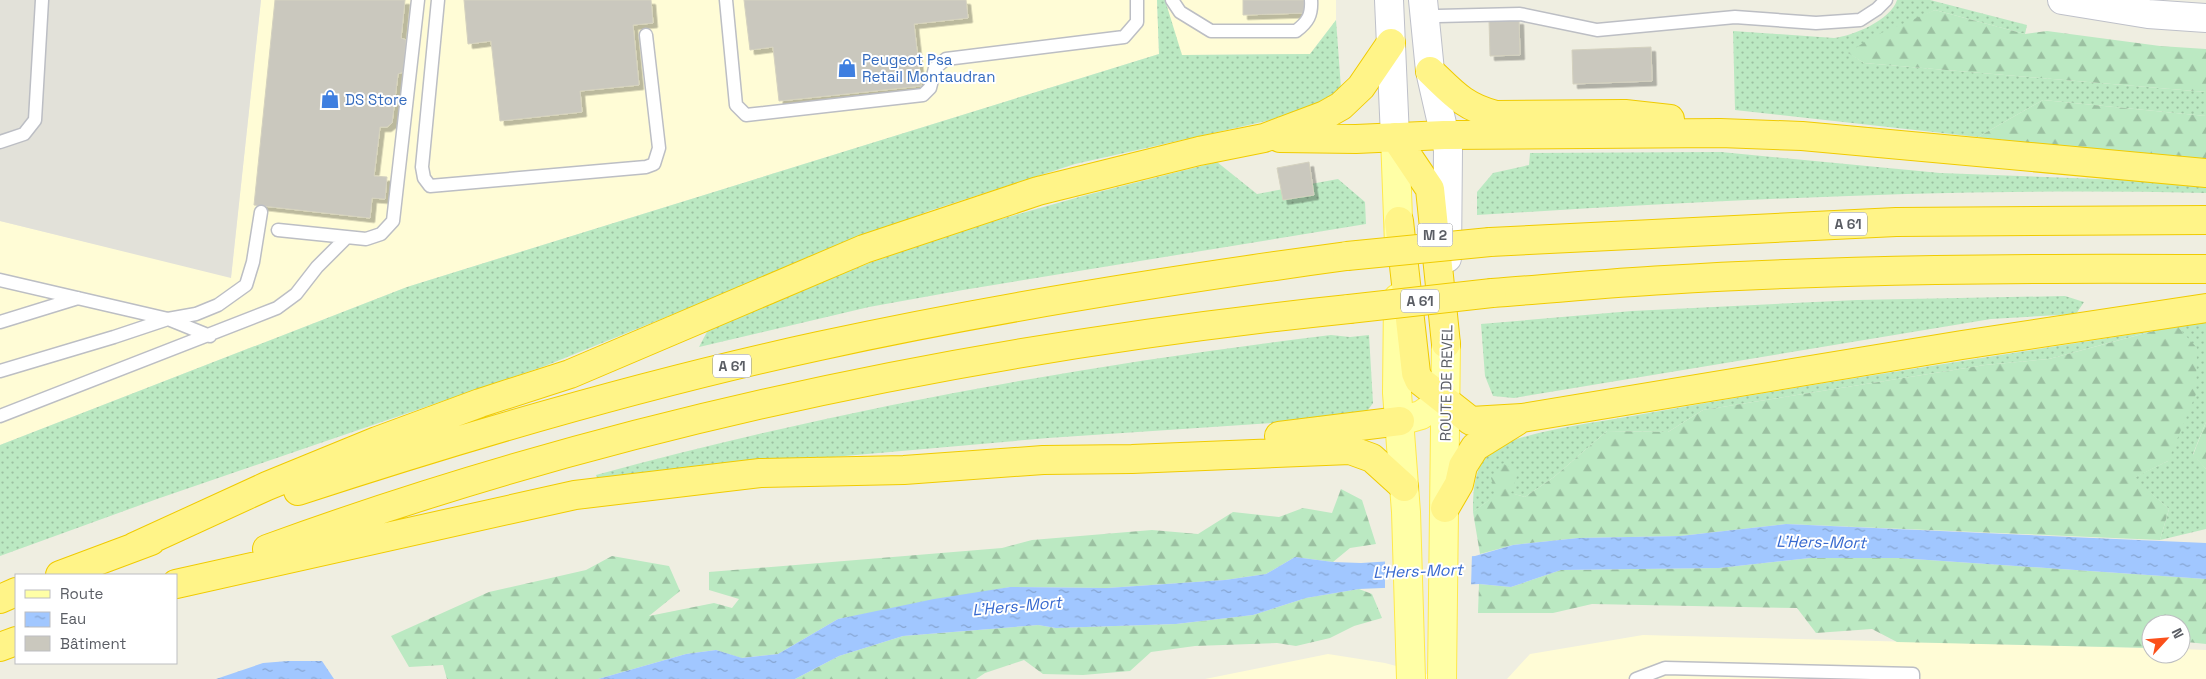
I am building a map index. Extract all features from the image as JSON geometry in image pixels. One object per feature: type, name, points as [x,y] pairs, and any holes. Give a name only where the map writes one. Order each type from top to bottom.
[{"type":"highway","points":[[134,547],[267,486],[367,445],[480,403],[570,374],[864,250],[1038,191],[1199,151],[1264,138],[1324,116],[1341,106],[1361,87],[1391,43]]},
{"type":"highway","points":[[1430,71],[1465,104],[1496,115],[1625,114],[1668,119],[1720,133]]},
{"type":"highway","points":[[1264,138],[1356,139],[1444,135],[1720,133],[1802,136],[2206,173]]},
{"type":"highway","name":"M 2","points":[[1394,137],[1430,189],[1446,344]]},
{"type":"highway","name":"A 61","points":[[63,574],[134,547],[392,461],[560,410],[726,367],[863,336],[1210,275],[1346,256],[1490,242],[1896,222],[2206,220]]},
{"type":"highway","name":"M 2","points":[[1399,221],[1416,373],[1419,380],[1444,399]]},
{"type":"highway","name":"A 61","points":[[178,582],[337,523],[444,490],[690,422],[976,359],[1215,323],[1492,293],[1666,280],[2011,269],[2206,269]]},
{"type":"highway","points":[[1444,399],[1472,421],[1522,418],[1943,348],[2206,308]]},
{"type":"highway","points":[[1445,508],[1459,484],[1463,466],[1475,447],[1522,418]]},
{"type":"highway","points":[[1132,459],[1285,435],[1400,421]]},
{"type":"highway","points":[[178,583],[575,494],[760,472],[904,470],[1043,460],[1132,459],[1350,450],[1372,458],[1405,499]]},
{"type":"highway","points":[[0,599],[15,592]]},
{"type":"highway","points":[[0,647],[15,640]]},
{"type":"main road","name":"M 2","points":[[1389,0],[1399,221],[1397,393],[1405,499],[1411,679]]},
{"type":"main road","points":[[2062,0],[2148,14],[2206,18]]},
{"type":"main road","name":"ROUTE DE REVEL","points":[[1424,10],[1430,71],[1448,150],[1442,679]]},
{"type":"main road","points":[[1400,421],[1421,415],[1444,399]]},
{"type":"lane","points":[[0,142],[24,134],[35,120],[42,0]]},
{"type":"lane","points":[[278,230],[366,239],[381,234],[393,221],[418,0]]},
{"type":"lane","points":[[438,0],[422,167],[424,178],[430,186],[646,167],[654,164],[658,157],[659,148],[646,35]]},
{"type":"lane","points":[[726,0],[736,105],[746,115],[923,95],[930,88],[935,68],[946,59],[1124,37],[1137,22],[1136,0]]},
{"type":"lane","points":[[1172,0],[1180,12],[1211,31],[1296,30],[1307,23],[1312,11],[1312,0]]},
{"type":"lane","points":[[1424,10],[1438,16],[1520,14],[1597,30],[1735,17],[1816,24],[1860,20],[1877,9],[1886,0]]},
{"type":"lane","points":[[0,371],[114,338],[168,319],[196,314],[218,305],[246,285],[253,262],[261,212]]},
{"type":"lane","points":[[0,416],[210,336],[277,308],[296,294],[317,266],[347,237]]},
{"type":"lane","points":[[0,280],[168,319],[210,336]]},
{"type":"lane","points":[[0,322],[78,298]]},
{"type":"lane","points":[[1636,679],[1666,668],[1912,674],[1912,679]]},
{"type":"shaded area","points":[[0,0],[261,0],[231,278],[0,221]]},
{"type":"shaded area","points":[[261,0],[1157,0],[1159,54],[407,287],[0,445],[0,221],[231,277]]},
{"type":"shaded area","points":[[1165,0],[1336,0],[1336,20],[1310,54],[1181,55]]},
{"type":"shaded area","points":[[1643,635],[2141,648],[2141,664],[2191,664],[2191,649],[2206,650],[2206,679],[1507,679],[1530,654]]},
{"type":"shaded area","points":[[1328,654],[1385,663],[1445,679],[1205,679]]},
{"type":"green space","points":[[1157,0],[1165,0],[1182,55],[1310,54],[1336,20],[1341,88],[1328,99],[1298,114],[1075,164],[929,211],[545,366],[157,499],[0,556],[0,445],[407,287],[1159,54]]},
{"type":"green space","points":[[1897,0],[1930,0],[2027,25],[2025,34],[1935,10],[1849,53],[1864,63],[2206,92],[2206,116],[2043,100],[1978,137],[1735,110],[1733,31],[1842,37],[1870,26],[1879,20],[1887,14]]},
{"type":"green space","points":[[1935,10],[2025,34],[2047,31],[2160,46],[2206,49],[2206,92],[1864,63],[1848,53],[1872,37]]},
{"type":"green space","points":[[2043,100],[2206,116],[2206,163],[1978,137]]},
{"type":"green space","points":[[1721,152],[1940,173],[2150,181],[2206,187],[2206,193],[1933,193],[1659,204],[1477,215],[1477,192],[1493,173],[1529,165],[1530,153]]},
{"type":"green space","points":[[1217,162],[1257,194],[1338,179],[1365,202],[1366,224],[869,307],[699,347],[709,328],[831,277],[955,232],[1083,196]]},
{"type":"green space","points":[[2065,296],[2084,302],[2076,314],[1991,319],[1514,398],[1493,396],[1485,376],[1481,324],[1632,311],[1857,300]]},
{"type":"green space","points":[[2206,322],[2206,422],[2193,454],[2206,469],[2206,529],[2160,540],[2169,509],[2133,478],[2168,461],[2176,325]]},
{"type":"green space","points":[[2176,325],[2197,348],[2196,394],[2168,461],[2134,478],[2169,509],[2160,540],[1786,524],[1680,536],[1578,538],[1513,545],[1480,554],[1473,512],[1497,494],[1491,478],[1503,463],[1518,473],[1511,493],[1525,497],[1554,477],[1607,431],[1668,432],[1703,410],[1985,365],[2049,359]]},
{"type":"green space","points":[[2153,331],[2049,359],[1985,365],[1703,410],[1668,432],[1607,431],[1554,477],[1525,497],[1503,494],[1473,512],[1474,487],[1478,470],[1482,463],[1493,450],[1522,437],[1770,392]]},
{"type":"green space","points":[[1331,335],[1350,337],[1369,335],[1373,403],[1363,417],[1048,438],[597,478],[596,475],[778,430],[961,392],[1146,360]]},
{"type":"green space","points":[[2206,422],[2206,469],[2193,455]]},
{"type":"green space","points":[[1341,489],[1362,500],[1376,544],[1350,548],[1333,562],[1295,557],[1266,574],[1225,580],[1107,588],[1010,587],[838,619],[778,654],[741,658],[716,650],[686,654],[598,679],[447,679],[443,665],[409,667],[391,636],[489,592],[586,570],[612,556],[669,566],[680,591],[649,616],[714,603],[732,608],[739,599],[709,590],[709,572],[1002,548],[1032,540],[1152,530],[1198,534],[1233,512],[1279,517],[1303,508],[1332,513]]},
{"type":"green space","points":[[1810,558],[1899,558],[2206,579],[2206,644],[2191,642],[2191,614],[2141,614],[2141,648],[1897,642],[1872,629],[1816,633],[1797,608],[1592,604],[1553,613],[1478,613],[1479,584],[1511,587],[1561,570],[1719,568]]},
{"type":"green space","points":[[1359,589],[1372,594],[1382,618],[1354,626],[1330,638],[1296,646],[1277,643],[1195,646],[1151,652],[1130,671],[1083,675],[1043,674],[1024,660],[985,673],[976,679],[795,679],[839,656],[903,636],[1038,625],[1056,628],[1176,624],[1253,615],[1306,598]]},
{"type":"water","name":"L'Hers-Mort","points":[[1786,524],[2206,543],[2206,579],[1899,558],[1810,558],[1719,568],[1561,570],[1511,587],[1479,584],[1359,589],[1306,598],[1253,615],[1176,624],[1056,628],[1038,625],[903,636],[839,656],[795,679],[598,679],[686,654],[716,650],[742,658],[778,654],[838,619],[934,599],[1010,587],[1107,588],[1225,580],[1266,574],[1295,557],[1333,562],[1361,563],[1475,556],[1513,545],[1578,538],[1680,536]]},
{"type":"water","points":[[322,661],[334,679],[216,679],[263,663]]},
{"type":"pier","points":[[1472,553],[1471,587],[1385,590],[1385,559]]},
{"type":"building","name":"DS Store","points":[[275,0],[405,0],[401,38],[406,40],[403,72],[398,74],[392,123],[387,127],[380,127],[374,176],[387,177],[385,199],[372,198],[370,218],[254,205]]},
{"type":"building","points":[[464,0],[651,0],[653,23],[633,25],[639,85],[580,91],[582,112],[500,121],[491,41],[468,44]]},
{"type":"building","name":"Peugeot Psa Retail Montaudran","points":[[744,0],[966,0],[968,18],[914,24],[921,86],[779,101],[773,47],[750,50]]},
{"type":"building","points":[[1243,0],[1304,0],[1304,13],[1243,15]]},
{"type":"building","points":[[1519,20],[1520,55],[1490,56],[1489,21]]},
{"type":"building","points":[[1651,47],[1652,81],[1573,84],[1572,50]]},
{"type":"building","points":[[1309,162],[1314,195],[1283,200],[1277,168]]},
{"type":"place","name":"Peugeot Psa Retail Montaudran","points":[[847,68]]},
{"type":"place","name":"DS Store","points":[[330,99]]}]
